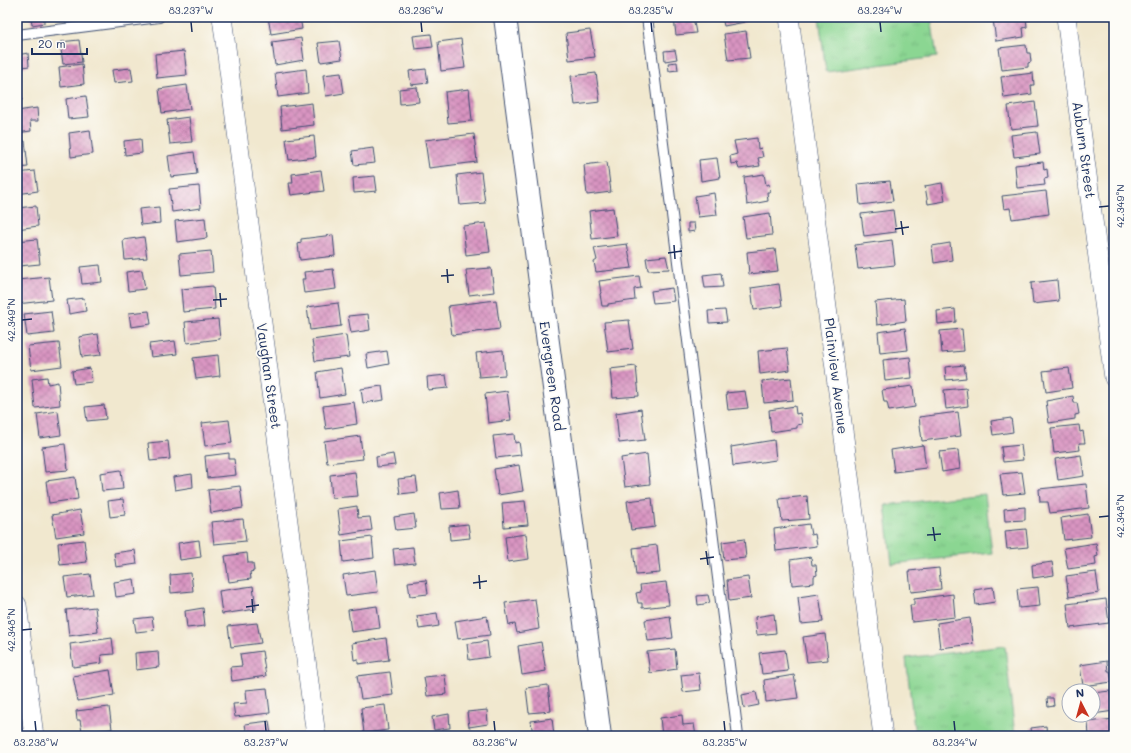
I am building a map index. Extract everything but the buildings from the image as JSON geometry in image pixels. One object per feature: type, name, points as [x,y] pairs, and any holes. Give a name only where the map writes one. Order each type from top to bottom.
[{"type":"street","name":"Vaughan Street","points":[[222,17],[316,736]]},
{"type":"street","name":"Evergreen Road","points":[[505,17],[600,736]]},
{"type":"street","name":"Plainview Avenue","points":[[789,17],[883,736]]},
{"type":"street","name":"Auburn Street","points":[[1066,17],[1114,378]]},
{"type":"street","points":[[17,605],[34,736]]},
{"type":"lane","points":[[17,35],[159,17]]},
{"type":"lane","points":[[647,17],[738,736]]},
{"type":"green space","points":[[819,17],[931,17],[937,57],[826,72]]},
{"type":"green space","points":[[985,494],[992,553],[892,564],[885,505]]},
{"type":"green space","points":[[1005,646],[1015,736],[915,736],[906,658]]}]
